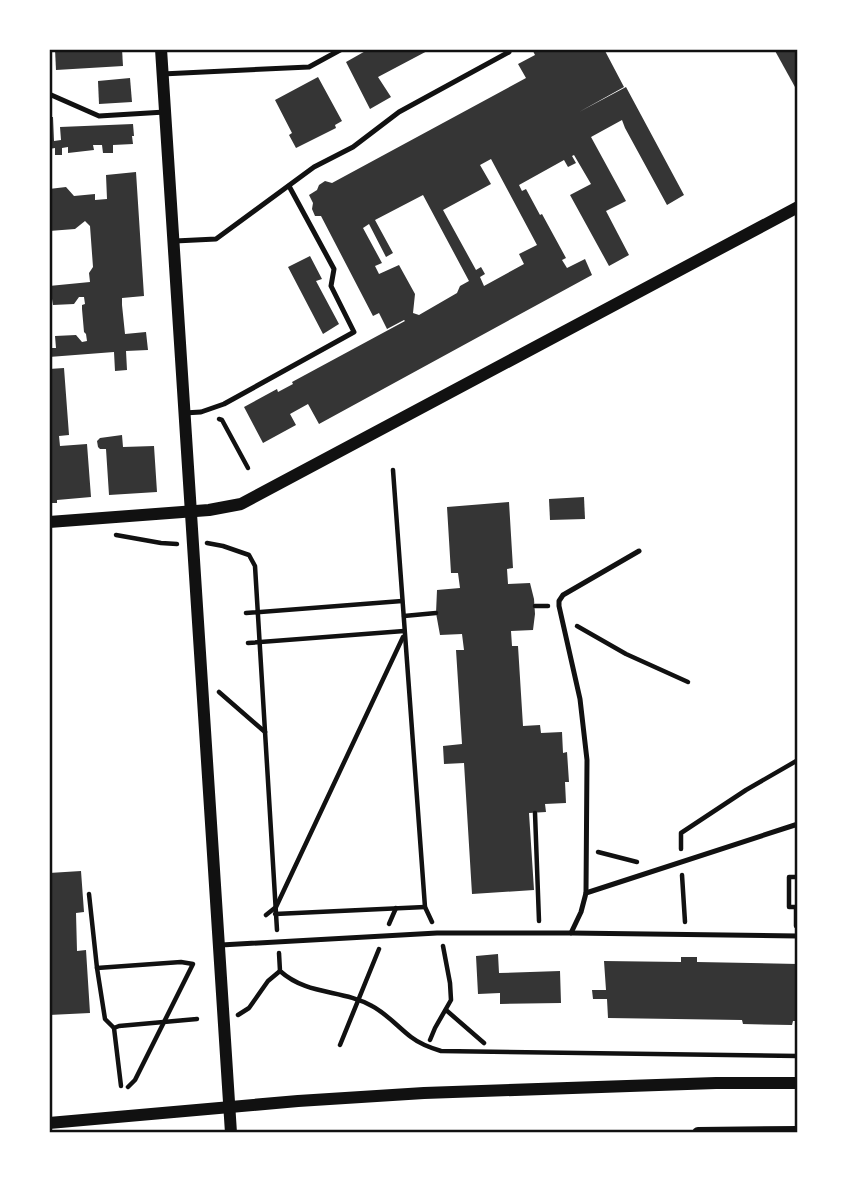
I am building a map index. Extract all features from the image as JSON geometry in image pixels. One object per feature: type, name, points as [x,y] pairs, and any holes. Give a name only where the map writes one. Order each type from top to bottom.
[{"type":"street","points":[[161,49],[230,1133]]},
{"type":"street","points":[[49,522],[191,511],[241,504],[798,207]]},
{"type":"street","points":[[49,1123],[424,1093],[703,1083],[798,1083]]},
{"type":"street","points":[[698,1133],[798,1132]]},
{"type":"lane","points":[[162,74],[309,67],[342,49]]},
{"type":"lane","points":[[173,242],[216,239],[314,167],[353,147],[399,112],[509,52],[507,49]]},
{"type":"lane","points":[[49,94],[99,116],[165,112]]},
{"type":"lane","points":[[184,412],[201,412],[224,404],[354,332],[331,286],[334,269],[289,186]]},
{"type":"lane","points":[[571,933],[586,893],[587,760],[580,699],[559,601],[563,595],[639,551]]},
{"type":"lane","points":[[586,893],[798,824]]},
{"type":"lane","points":[[218,946],[455,932],[797,936]]},
{"type":"path","points":[[211,416],[222,420],[248,468]]},
{"type":"path","points":[[393,470],[425,907],[266,915],[276,907],[404,632]]},
{"type":"path","points":[[246,613],[403,601]]},
{"type":"path","points":[[404,616],[436,613]]},
{"type":"path","points":[[561,617],[626,654],[688,682]]},
{"type":"path","points":[[248,642],[404,632]]},
{"type":"path","points":[[201,677],[266,732],[280,971],[299,985],[359,1000],[382,1013],[415,1040],[442,1051],[798,1056]]},
{"type":"path","points":[[686,935],[681,833],[798,760]]},
{"type":"path","points":[[535,813],[539,932]]},
{"type":"path","points":[[670,852],[694,845]]},
{"type":"path","points":[[586,849],[639,862]]},
{"type":"path","points":[[797,936],[797,907],[789,907],[789,877],[798,877]]},
{"type":"path","points":[[89,894],[105,1018],[114,1028],[121,1086]]},
{"type":"path","points":[[340,1045],[396,908]]},
{"type":"path","points":[[430,1040],[452,1000],[442,940]]},
{"type":"path","points":[[97,968],[181,962],[193,964],[135,1080],[128,1087]]},
{"type":"path","points":[[223,1026],[249,1008],[268,981],[280,971]]},
{"type":"path","points":[[446,1010],[484,1043]]},
{"type":"path","points":[[114,1028],[197,1019]]},
{"type":"building","points":[[55,49],[122,49],[123,66],[56,70]]},
{"type":"building","points":[[369,49],[431,49],[378,77],[391,97],[370,109],[346,62]]},
{"type":"building","points":[[532,49],[604,49],[624,87],[579,112],[626,87],[684,195],[667,205],[622,120],[591,137],[626,201],[606,211],[629,255],[609,266],[570,195],[591,184],[574,155],[572,156],[576,163],[568,167],[564,160],[519,185],[522,191],[526,189],[540,215],[542,214],[566,258],[562,260],[567,268],[585,259],[592,275],[319,424],[308,404],[290,414],[296,425],[263,443],[244,407],[277,389],[278,392],[293,384],[292,382],[405,321],[387,329],[379,313],[373,316],[321,216],[315,216],[309,195],[325,181],[332,183],[526,78],[518,64],[535,55]],"holes":[[[491,159],[537,245],[519,254],[524,264],[484,286],[480,277],[485,274],[481,267],[476,270],[443,210],[491,184],[480,165]],[[423,195],[469,281],[460,286],[457,293],[419,315],[413,313],[415,294],[399,265],[379,274],[375,266],[382,263],[363,228],[369,224],[386,257],[393,253],[375,220]]]},
{"type":"building","points":[[774,49],[798,49],[798,85],[795,87]]},
{"type":"building","points":[[318,77],[342,121],[335,125],[336,128],[296,148],[289,135],[292,133],[275,100]]},
{"type":"building","points":[[130,78],[132,102],[99,104],[98,81]]},
{"type":"building","points":[[49,117],[53,117],[54,141],[61,140],[60,127],[133,124],[133,144],[113,145],[113,153],[103,153],[102,145],[93,145],[94,150],[68,153],[68,147],[62,148],[62,155],[55,155],[55,148],[49,149]]},
{"type":"building","points":[[136,172],[144,296],[122,298],[122,305],[125,334],[146,332],[148,350],[126,351],[127,370],[115,371],[114,352],[49,357],[49,348],[56,348],[55,336],[76,335],[82,342],[87,341],[82,309],[85,304],[84,297],[79,297],[74,304],[53,305],[52,299],[49,300],[49,286],[90,282],[89,273],[93,267],[90,226],[85,221],[75,229],[49,231],[49,189],[66,187],[74,196],[95,194],[95,200],[107,199],[106,175]]},
{"type":"building","points":[[310,256],[322,279],[316,281],[339,324],[323,334],[288,267]]},
{"type":"building","points":[[64,368],[69,435],[59,436],[60,446],[87,444],[91,497],[49,503],[49,369]]},
{"type":"building","points":[[122,435],[123,447],[154,446],[157,492],[109,495],[106,449],[100,449],[97,441],[100,438]]},
{"type":"building","points":[[584,497],[585,519],[550,520],[549,499]]},
{"type":"building","points":[[509,502],[513,568],[507,569],[508,584],[530,583],[535,614],[533,630],[511,631],[512,646],[518,646],[523,726],[540,725],[541,733],[562,732],[563,753],[567,752],[569,782],[565,782],[566,803],[545,804],[546,812],[529,813],[534,890],[472,894],[464,763],[444,764],[443,746],[462,744],[456,650],[464,650],[462,634],[440,635],[436,613],[437,590],[460,588],[458,573],[451,573],[447,507]]},
{"type":"building","points":[[81,871],[84,912],[76,913],[77,951],[86,950],[90,1013],[49,1015],[49,873]]},
{"type":"building","points":[[498,954],[499,973],[560,971],[561,1003],[500,1004],[500,993],[478,994],[476,956]]},
{"type":"building","points":[[681,957],[697,957],[697,962],[798,964],[798,1021],[793,1021],[792,1025],[743,1024],[742,1020],[608,1018],[607,999],[593,999],[592,990],[606,990],[604,961],[681,962]]}]
